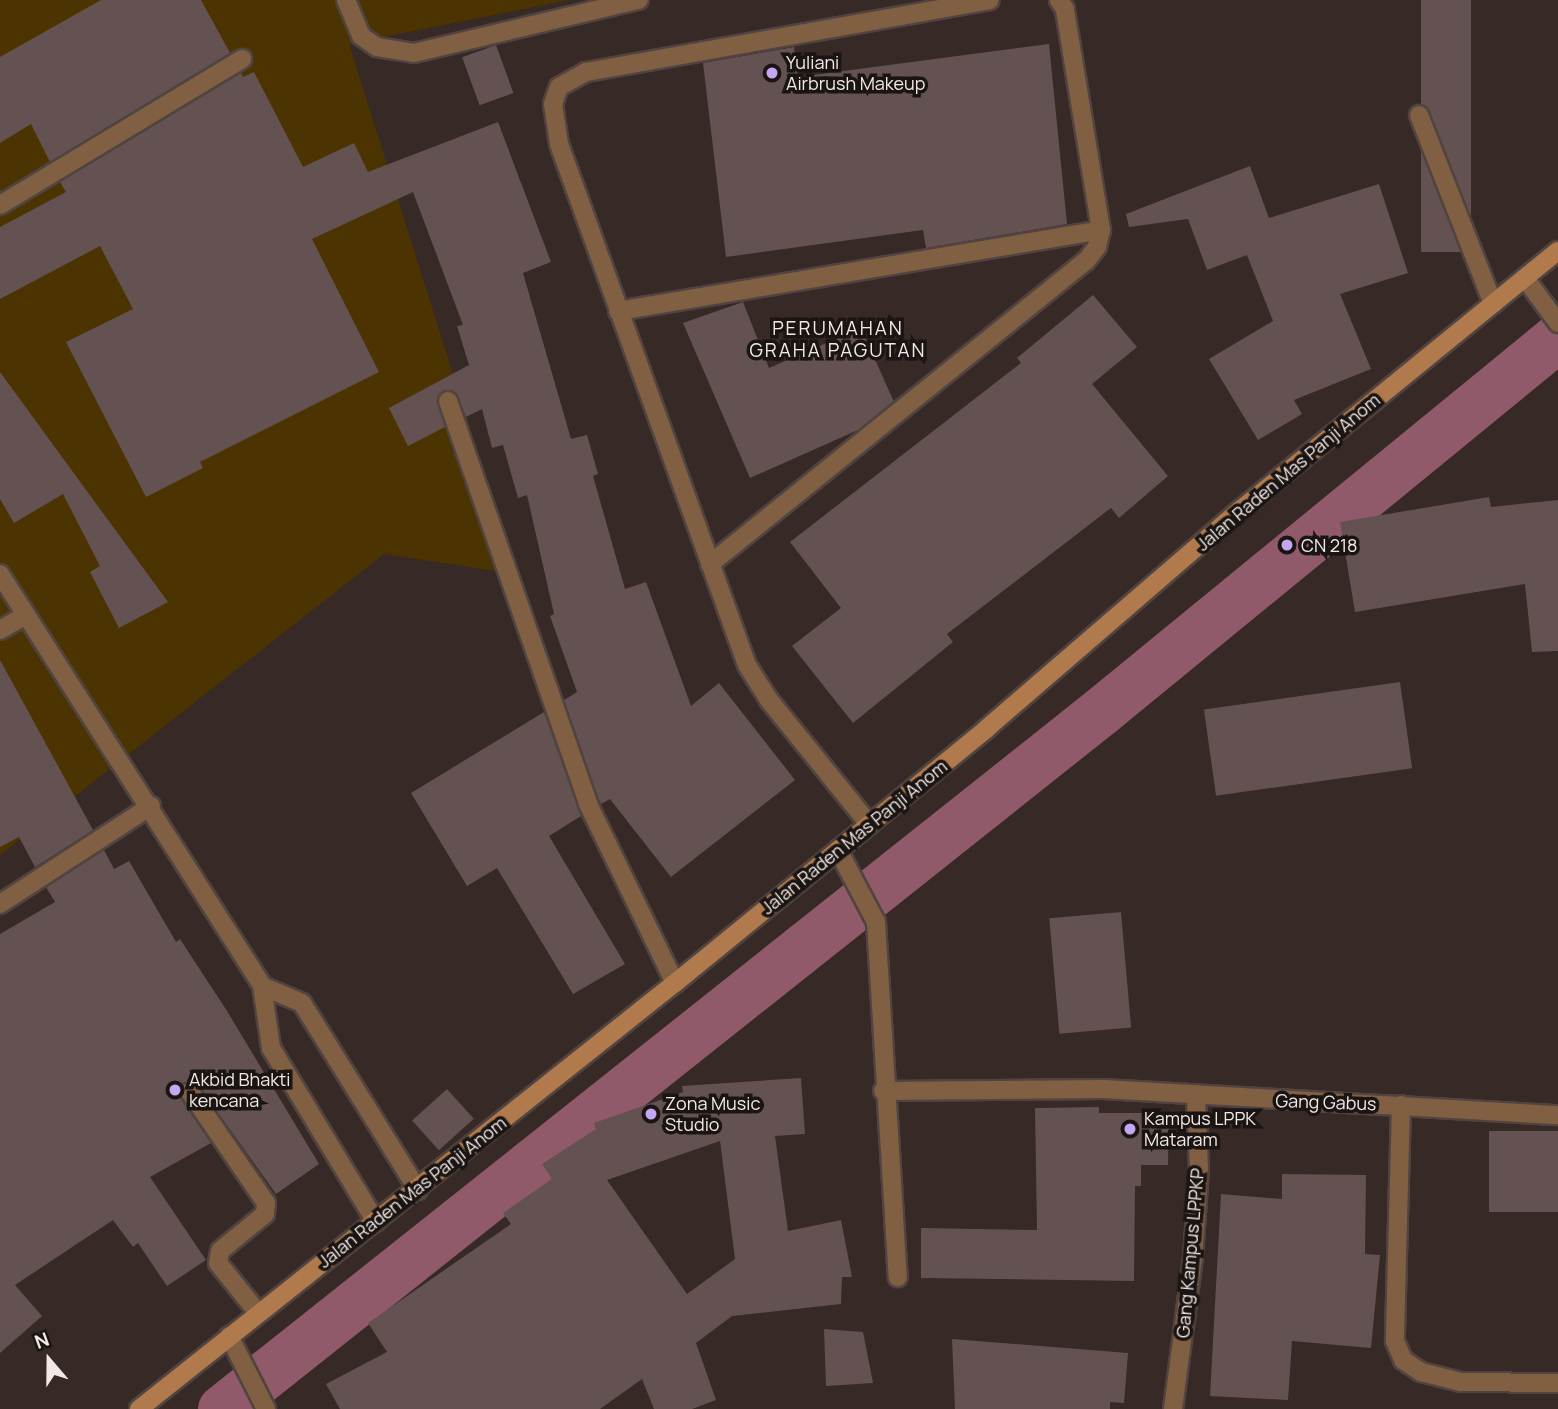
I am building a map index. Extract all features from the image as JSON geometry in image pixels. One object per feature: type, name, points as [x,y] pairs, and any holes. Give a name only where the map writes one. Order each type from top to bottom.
[{"type":"street","points":[[346,0],[361,36],[377,47],[414,53],[639,0]]},
{"type":"street","points":[[869,824],[754,677],[618,311],[552,115],[555,92],[567,80],[601,69],[990,0]]},
{"type":"street","points":[[710,564],[1086,261],[1101,230],[1065,9],[1059,0]]},
{"type":"street","points":[[0,205],[242,59]]},
{"type":"street","points":[[1419,115],[1493,304]]},
{"type":"street","points":[[618,311],[1101,230]]},
{"type":"street","name":"Jalan Raden Mas Panji Anom","points":[[139,1409],[418,1190],[838,850],[1240,510],[1558,251]]},
{"type":"street","points":[[1525,278],[1553,316]]},
{"type":"street","points":[[448,401],[588,804],[675,983]]},
{"type":"street","points":[[0,574],[151,806],[262,986],[271,1048],[376,1222]]},
{"type":"street","points":[[0,630],[26,615]]},
{"type":"street","points":[[0,904],[151,806]]},
{"type":"street","points":[[838,850],[859,882],[876,922],[883,1091],[898,1277]]},
{"type":"street","points":[[262,986],[302,1003],[418,1190]]},
{"type":"street","name":"Gang Gabus","points":[[883,1091],[1104,1088],[1196,1097],[1401,1105],[1558,1115]]},
{"type":"street","points":[[190,1092],[266,1203],[265,1214],[220,1251],[218,1263],[258,1314]]},
{"type":"street","name":"Gang Kampus LPPKP","points":[[1173,1409],[1193,1258],[1199,1168],[1196,1097]]},
{"type":"street","points":[[1401,1105],[1395,1341],[1404,1360],[1421,1372],[1461,1382],[1558,1383]]},
{"type":"street","points":[[229,1336],[266,1408]]},
{"type":"shaded area","points":[[0,0],[569,0],[349,44],[516,574],[384,554],[0,855]]},
{"type":"building","points":[[101,0],[201,0],[230,53],[50,162],[31,124],[0,143],[0,57]]},
{"type":"building","points":[[1421,0],[1471,0],[1471,252],[1421,252]]},
{"type":"building","points":[[1049,44],[1067,224],[926,248],[923,230],[726,257],[703,63],[794,47],[798,77]]},
{"type":"building","points":[[496,45],[513,93],[480,105],[462,57]]},
{"type":"building","points":[[254,72],[303,167],[354,143],[368,172],[498,122],[551,262],[523,273],[571,439],[587,435],[598,474],[593,476],[625,589],[646,582],[691,706],[719,683],[795,780],[671,877],[610,799],[601,804],[599,800],[564,700],[577,692],[550,616],[554,614],[527,495],[518,498],[503,445],[492,448],[482,409],[466,417],[456,393],[444,391],[437,400],[445,427],[408,446],[389,408],[469,365],[457,326],[463,325],[413,192],[312,239],[379,372],[200,462],[203,468],[146,497],[66,342],[133,309],[100,246],[0,299],[0,227],[66,192],[60,182],[241,73],[243,77]]},
{"type":"building","points":[[1250,166],[1269,218],[1379,184],[1408,273],[1340,294],[1371,369],[1294,400],[1302,414],[1258,440],[1209,359],[1273,321],[1247,255],[1207,270],[1188,219],[1129,227],[1126,214]]},
{"type":"building","points":[[1093,295],[1137,347],[1092,384],[1168,476],[1119,518],[1111,508],[947,634],[953,642],[853,723],[792,646],[841,608],[790,542],[1021,363],[1017,358]]},
{"type":"building","points":[[743,302],[769,368],[861,328],[894,402],[858,430],[750,478],[683,323]]},
{"type":"building","points":[[0,372],[168,602],[119,628],[90,572],[100,566],[63,494],[14,523],[0,499]]},
{"type":"building","points":[[1489,497],[1491,507],[1558,500],[1558,651],[1532,652],[1525,584],[1355,612],[1340,522]]},
{"type":"building","points":[[0,660],[93,830],[35,867],[19,837],[0,847]]},
{"type":"building","points":[[1400,682],[1412,768],[1216,796],[1204,710]]},
{"type":"building","points":[[544,712],[581,816],[549,836],[625,964],[573,994],[497,868],[467,886],[411,793]]},
{"type":"building","points":[[104,850],[114,869],[129,861],[176,942],[180,939],[227,1011],[319,1164],[276,1194],[199,1086],[184,1082],[180,1098],[211,1143],[150,1177],[206,1260],[167,1286],[138,1243],[133,1247],[113,1220],[15,1285],[42,1316],[0,1353],[0,934],[55,902],[46,887]]},
{"type":"building","points":[[1121,912],[1131,1028],[1059,1034],[1049,918]]},
{"type":"building","points":[[801,1078],[805,1134],[775,1136],[788,1231],[841,1220],[852,1277],[842,1277],[841,1304],[732,1316],[696,1343],[716,1400],[692,1409],[654,1409],[642,1379],[600,1409],[340,1409],[326,1384],[387,1352],[368,1323],[511,1224],[503,1213],[552,1179],[542,1164],[596,1129],[594,1123],[683,1092],[682,1086]],"holes":[[[720,1141],[735,1259],[687,1294],[607,1180]]]},
{"type":"building","points":[[447,1089],[474,1119],[439,1150],[412,1120]]},
{"type":"building","points":[[1099,1107],[1099,1113],[1169,1113],[1168,1165],[1141,1165],[1141,1186],[1135,1186],[1134,1281],[921,1278],[921,1228],[1037,1230],[1035,1108]]},
{"type":"building","points":[[1489,1131],[1558,1131],[1558,1212],[1489,1212]]},
{"type":"building","points":[[1282,1174],[1366,1175],[1365,1254],[1380,1255],[1371,1348],[1292,1341],[1288,1400],[1210,1396],[1221,1194],[1282,1199]]},
{"type":"building","points":[[824,1329],[863,1332],[873,1383],[826,1386]]},
{"type":"building","points":[[952,1339],[1128,1353],[1124,1403],[1110,1402],[1110,1409],[955,1409]]},
{"type":"waterway","points":[[222,1409],[1101,711],[1558,337]]},
{"type":"place","name":"Yuliani Airbrush Makeup","points":[[772,73]]},
{"type":"place","name":"CN 218","points":[[1287,545]]},
{"type":"place","name":"Akbid Bhakti kencana","points":[[175,1090]]},
{"type":"place","name":"Zona Music Studio","points":[[651,1114]]},
{"type":"place","name":"Kampus LPPK Mataram","points":[[1130,1129]]},
{"type":"district","name":"PERUMAHAN GRAHA PAGUTAN","points":[[838,340]]}]
